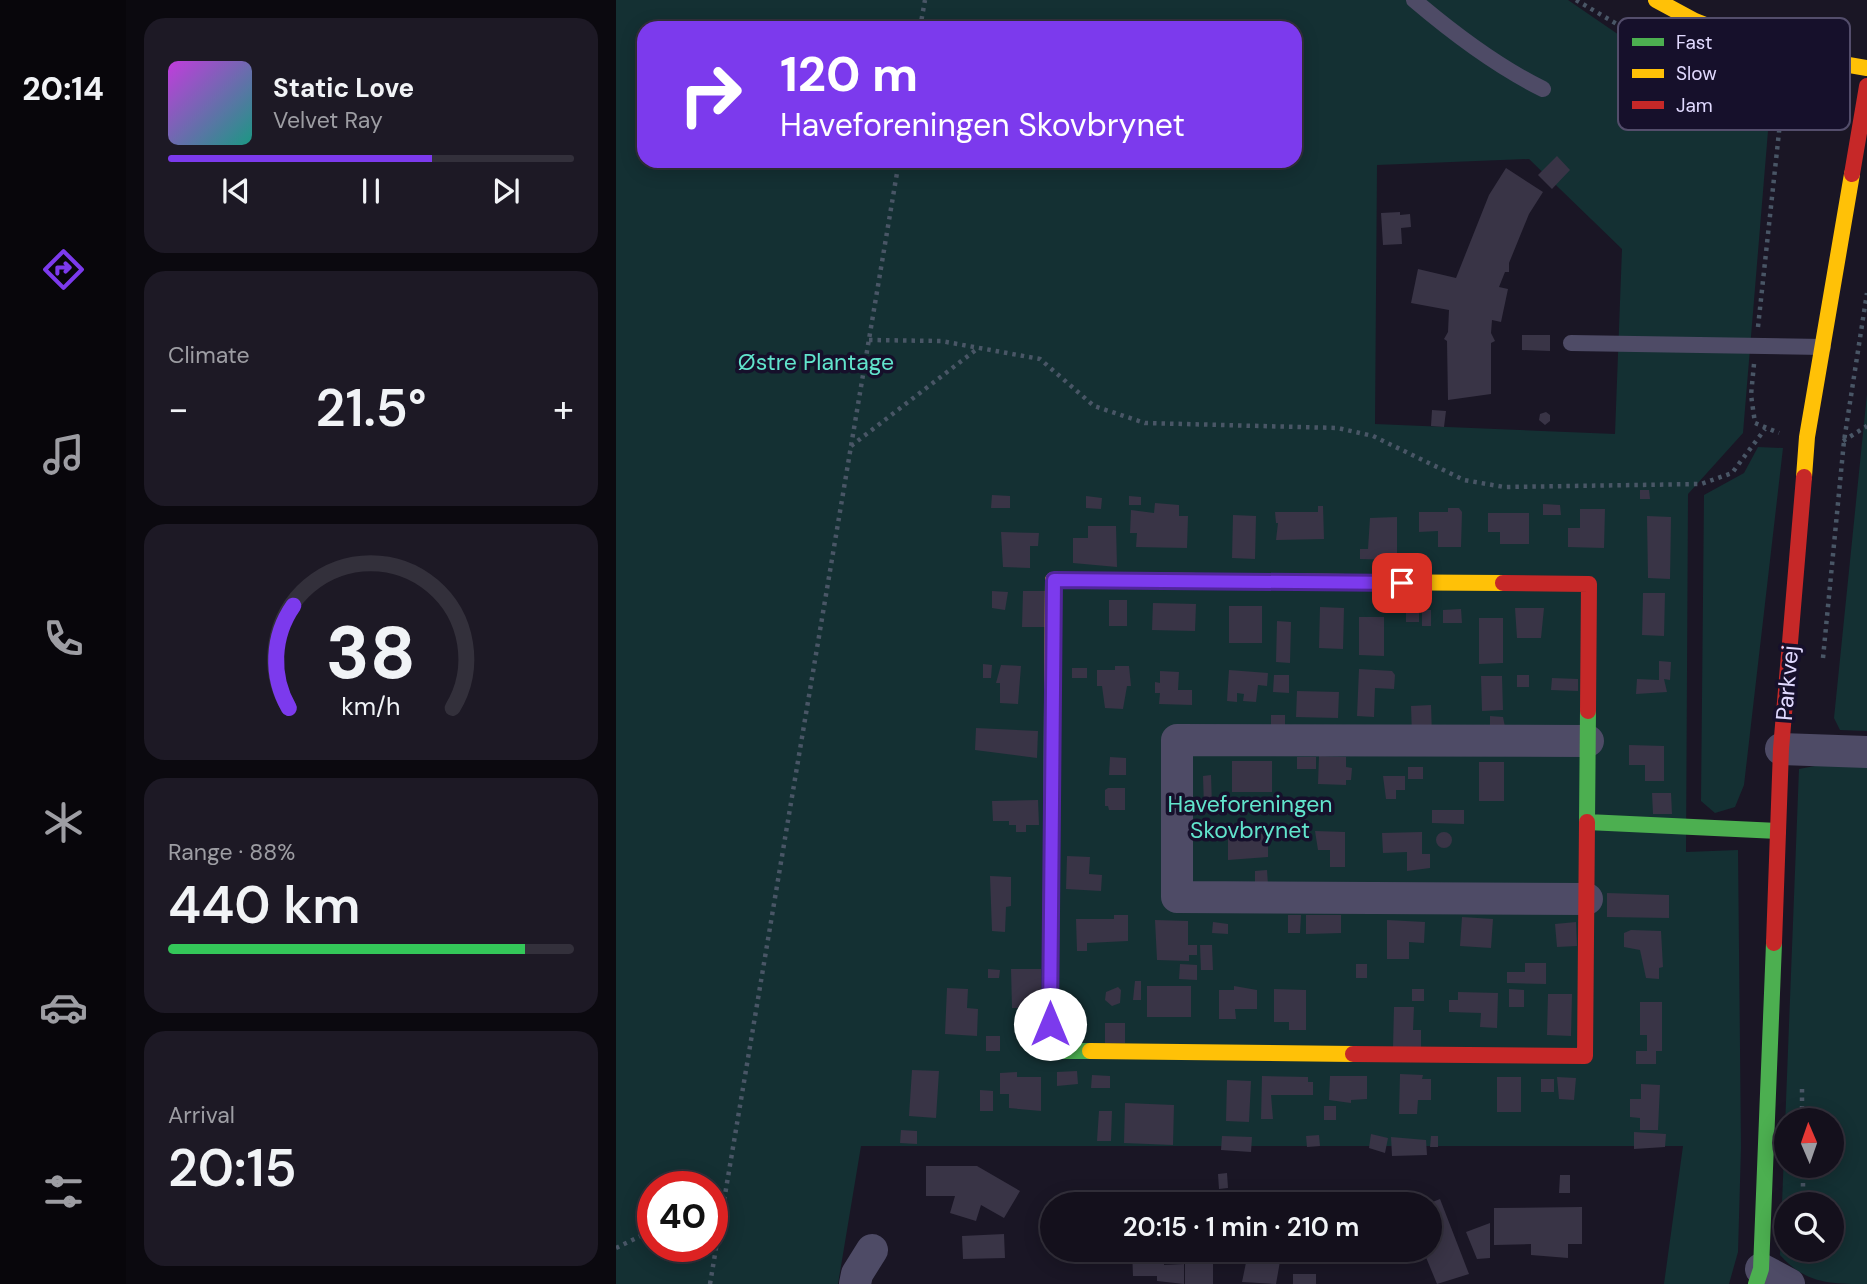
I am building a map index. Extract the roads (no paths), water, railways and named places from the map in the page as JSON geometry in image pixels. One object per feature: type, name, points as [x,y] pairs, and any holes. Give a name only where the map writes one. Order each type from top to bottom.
[{"type":"street","points":[[1656,0],[1689,18]]},
{"type":"street","name":"Parkvej","points":[[1758,1276],[1782,749],[1807,437],[1867,86]]},
{"type":"street","points":[[1054,580],[1589,584],[1587,822],[1585,1056],[1050,1051],[1054,580]]},
{"type":"street","points":[[1587,899],[1177,897],[1177,740],[1588,741]]},
{"type":"street","points":[[1782,749],[1867,752]]},
{"type":"street","points":[[1587,822],[1778,831]]},
{"type":"street","points":[[855,1284],[857,1274],[872,1250]]},
{"type":"street","points":[[1758,1276],[1789,1284]]},
{"type":"lane","points":[[1414,0],[1448,29],[1515,75],[1543,89]]},
{"type":"lane","points":[[1571,343],[1823,347]]},
{"type":"park label","name":"Østre Plantage","points":[[816,362]]},
{"type":"park label","name":"Haveforeningen Skovbrynet","points":[[1250,817]]}]
